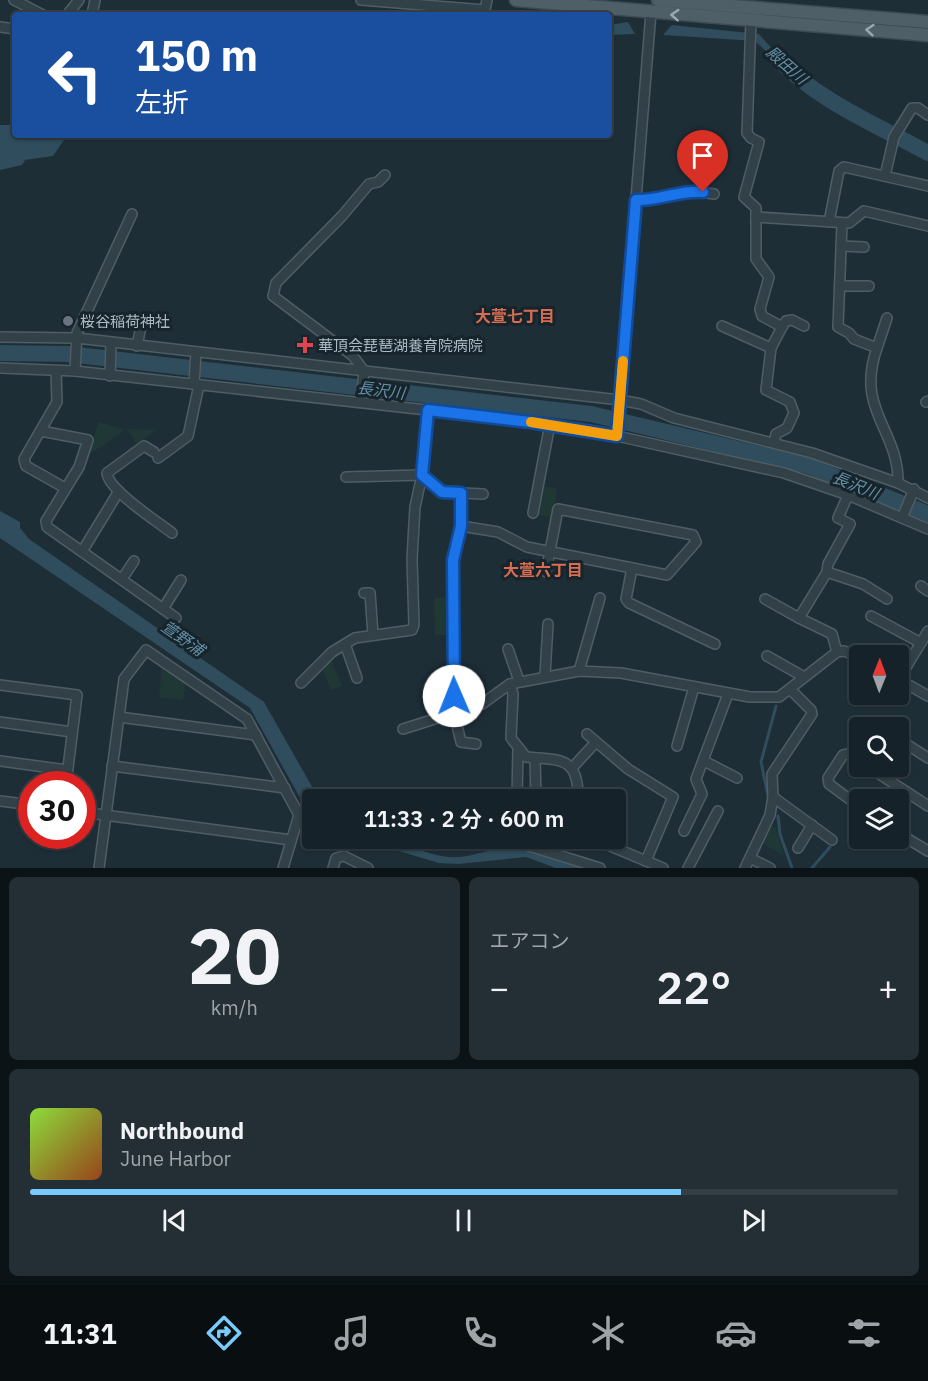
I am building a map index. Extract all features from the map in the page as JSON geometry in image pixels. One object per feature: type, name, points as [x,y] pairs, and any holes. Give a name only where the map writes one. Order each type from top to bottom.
[{"type":"main road","points":[[516,0],[651,6],[751,25],[928,35]]},
{"type":"main road","points":[[658,0],[765,4],[928,22]]},
{"type":"street","points":[[14,0],[37,12]]},
{"type":"street","points":[[69,12],[79,0]]},
{"type":"street","points":[[361,0],[485,10],[487,0]]},
{"type":"street","points":[[617,433],[651,6]]},
{"type":"street","points":[[751,25],[747,133],[759,142],[744,197],[753,202],[756,217],[756,259],[770,277],[760,309],[762,316],[782,327]]},
{"type":"street","points":[[885,176],[896,133],[912,108],[918,108],[928,114]]},
{"type":"street","points":[[829,222],[839,171],[844,167],[928,186]]},
{"type":"street","points":[[361,400],[363,372],[353,356],[273,296],[273,290],[276,283],[322,237],[369,184],[378,182],[385,175]]},
{"type":"street","points":[[636,200],[652,200],[687,191],[714,194]]},
{"type":"street","points":[[756,217],[842,223],[852,222],[864,211],[928,226]]},
{"type":"street","points":[[76,369],[77,341],[132,214]]},
{"type":"street","points":[[842,223],[838,327],[854,339],[877,348]]},
{"type":"street","points":[[841,246],[864,247]]},
{"type":"street","points":[[840,286],[869,286]]},
{"type":"street","points":[[887,318],[869,376],[869,387],[892,449],[898,483]]},
{"type":"street","points":[[774,442],[776,434],[787,428],[794,413],[790,402],[766,390],[771,348],[786,321],[792,320],[804,326]]},
{"type":"street","points":[[136,346],[142,321]]},
{"type":"street","points":[[722,326],[771,348]]},
{"type":"street","points":[[0,337],[136,346],[641,404],[674,418],[774,442],[898,483],[928,498]]},
{"type":"street","points":[[110,373],[111,346]]},
{"type":"street","points":[[172,533],[119,491],[108,477],[108,473],[144,446],[156,455],[188,436],[196,383],[196,354]]},
{"type":"street","points":[[0,368],[56,371],[76,369],[361,400],[617,433],[784,473],[903,516],[928,529]]},
{"type":"street","points":[[56,371],[57,402],[24,459],[26,466],[65,488]]},
{"type":"street","points":[[301,683],[332,652],[355,638],[412,630],[414,625],[412,559],[415,507],[422,475],[428,410]]},
{"type":"street","points":[[533,513],[550,424]]},
{"type":"street","points":[[41,431],[88,440],[79,467],[46,521],[47,527],[83,550],[176,618]]},
{"type":"street","points":[[346,477],[422,475],[442,492],[483,494]]},
{"type":"street","points":[[83,550],[119,491]]},
{"type":"street","points":[[903,516],[913,491]]},
{"type":"street","points":[[461,493],[461,526],[453,560],[454,713],[461,742],[476,744]]},
{"type":"street","points":[[799,618],[827,572],[828,564],[850,524],[838,518],[848,495]]},
{"type":"street","points":[[461,526],[498,532],[527,547],[550,552],[667,575],[696,542],[693,536],[558,509],[550,552],[546,572]]},
{"type":"street","points":[[122,579],[134,561]]},
{"type":"street","points":[[632,568],[626,599],[628,603],[715,644]]},
{"type":"street","points":[[827,572],[863,584],[888,599]]},
{"type":"street","points":[[163,609],[181,580]]},
{"type":"street","points":[[364,593],[370,593],[373,635]]},
{"type":"street","points":[[579,670],[600,598]]},
{"type":"street","points":[[765,599],[832,634],[837,652]]},
{"type":"street","points":[[871,616],[921,643]]},
{"type":"street","points":[[545,675],[548,624]]},
{"type":"street","points":[[909,663],[928,631]]},
{"type":"street","points":[[345,644],[357,678]]},
{"type":"street","points":[[508,649],[515,682],[511,738],[526,757],[561,759],[572,768],[578,777],[578,789]]},
{"type":"street","points":[[99,868],[124,679],[146,650],[247,719],[299,815],[283,868]]},
{"type":"street","points":[[403,729],[482,704],[515,682],[579,670],[621,673],[728,694],[768,699],[779,697],[837,652],[849,653]]},
{"type":"street","points":[[766,656],[804,677]]},
{"type":"street","points":[[0,685],[77,695],[67,770],[0,761]]},
{"type":"street","points":[[909,685],[928,696]]},
{"type":"street","points":[[677,746],[694,687]]},
{"type":"street","points":[[745,868],[764,831],[773,798],[772,774],[812,714],[811,710],[790,689]]},
{"type":"street","points":[[684,831],[702,794],[696,779],[728,694]]},
{"type":"street","points":[[119,717],[256,735]]},
{"type":"street","points":[[0,722],[72,732]]},
{"type":"street","points":[[587,734],[628,770],[673,797],[646,861]]},
{"type":"street","points":[[572,768],[596,741]]},
{"type":"street","points":[[909,746],[928,758]]},
{"type":"street","points":[[517,789],[518,747]]},
{"type":"street","points":[[849,754],[843,755],[828,778],[829,784],[849,799]]},
{"type":"street","points":[[536,758],[536,789]]},
{"type":"street","points":[[704,761],[737,778]]},
{"type":"street","points":[[112,766],[285,788]]},
{"type":"street","points":[[884,777],[928,806]]},
{"type":"street","points":[[773,798],[832,840]]},
{"type":"street","points":[[0,801],[18,803]]},
{"type":"street","points":[[688,868],[718,811]]},
{"type":"street","points":[[96,814],[291,840]]},
{"type":"street","points":[[798,848],[812,825]]},
{"type":"street","points":[[909,840],[928,851]]},
{"type":"street","points":[[543,849],[600,868]]},
{"type":"street","points":[[617,849],[663,868]]},
{"type":"street","points":[[333,868],[336,858],[344,856],[368,868]]},
{"type":"street","points":[[750,858],[770,868]]},
{"type":"green space","points":[[99,422],[123,429],[121,433],[87,456]]},
{"type":"green space","points":[[127,429],[155,430],[140,443],[136,443]]},
{"type":"green space","points":[[542,486],[557,488],[553,518],[537,515]]},
{"type":"green space","points":[[449,597],[449,635],[435,635],[434,598]]},
{"type":"green space","points":[[331,660],[342,686],[331,690],[321,666]]},
{"type":"green space","points":[[162,666],[186,681],[183,700],[159,697]]},
{"type":"green space","points":[[770,825],[776,828],[784,856],[762,843]]},
{"type":"water","points":[[628,22],[635,34],[612,35],[612,25]]},
{"type":"water","points":[[672,25],[759,34],[794,74],[792,76],[755,41],[663,35]]},
{"type":"water","points":[[0,125],[12,125],[12,138],[80,138],[64,140],[53,156],[25,160],[22,165],[0,170]]},
{"type":"water","points":[[0,511],[20,522],[20,528],[29,539],[264,702],[313,789],[302,789],[302,801],[250,708],[0,538]]},
{"type":"water","points":[[392,849],[416,849],[448,857],[468,856],[499,849],[532,850],[584,868],[556,868],[526,857],[458,864],[439,863]]},
{"type":"waterway","name":"殿田川","points":[[777,58],[829,100],[928,153]]},
{"type":"waterway","name":"長沢川","points":[[0,353],[68,354],[591,414],[809,466],[928,514]]},
{"type":"waterway","points":[[768,796],[761,762],[776,706]]},
{"type":"waterway","points":[[778,816],[780,834],[792,868]]},
{"type":"waterway","points":[[812,868],[830,847]]},
{"type":"slow traffic","points":[[531,422],[617,436],[623,361]]},
{"type":"place","name":"桜谷稲荷神社","points":[[68,321]]},
{"type":"place","name":"華頂会琵琶湖養育院病院","points":[[305,345]]},
{"type":"district","name":"大萱七丁目","points":[[515,316]]},
{"type":"district","name":"大萱六丁目","points":[[543,570]]},
{"type":"route","points":[[454,696],[453,560],[461,526],[461,493],[442,492],[422,475],[428,410],[530,422],[617,436],[636,200],[652,200],[687,191],[703,192]]},
{"type":"water label","name":"萱野浦","points":[[183,638]]}]
